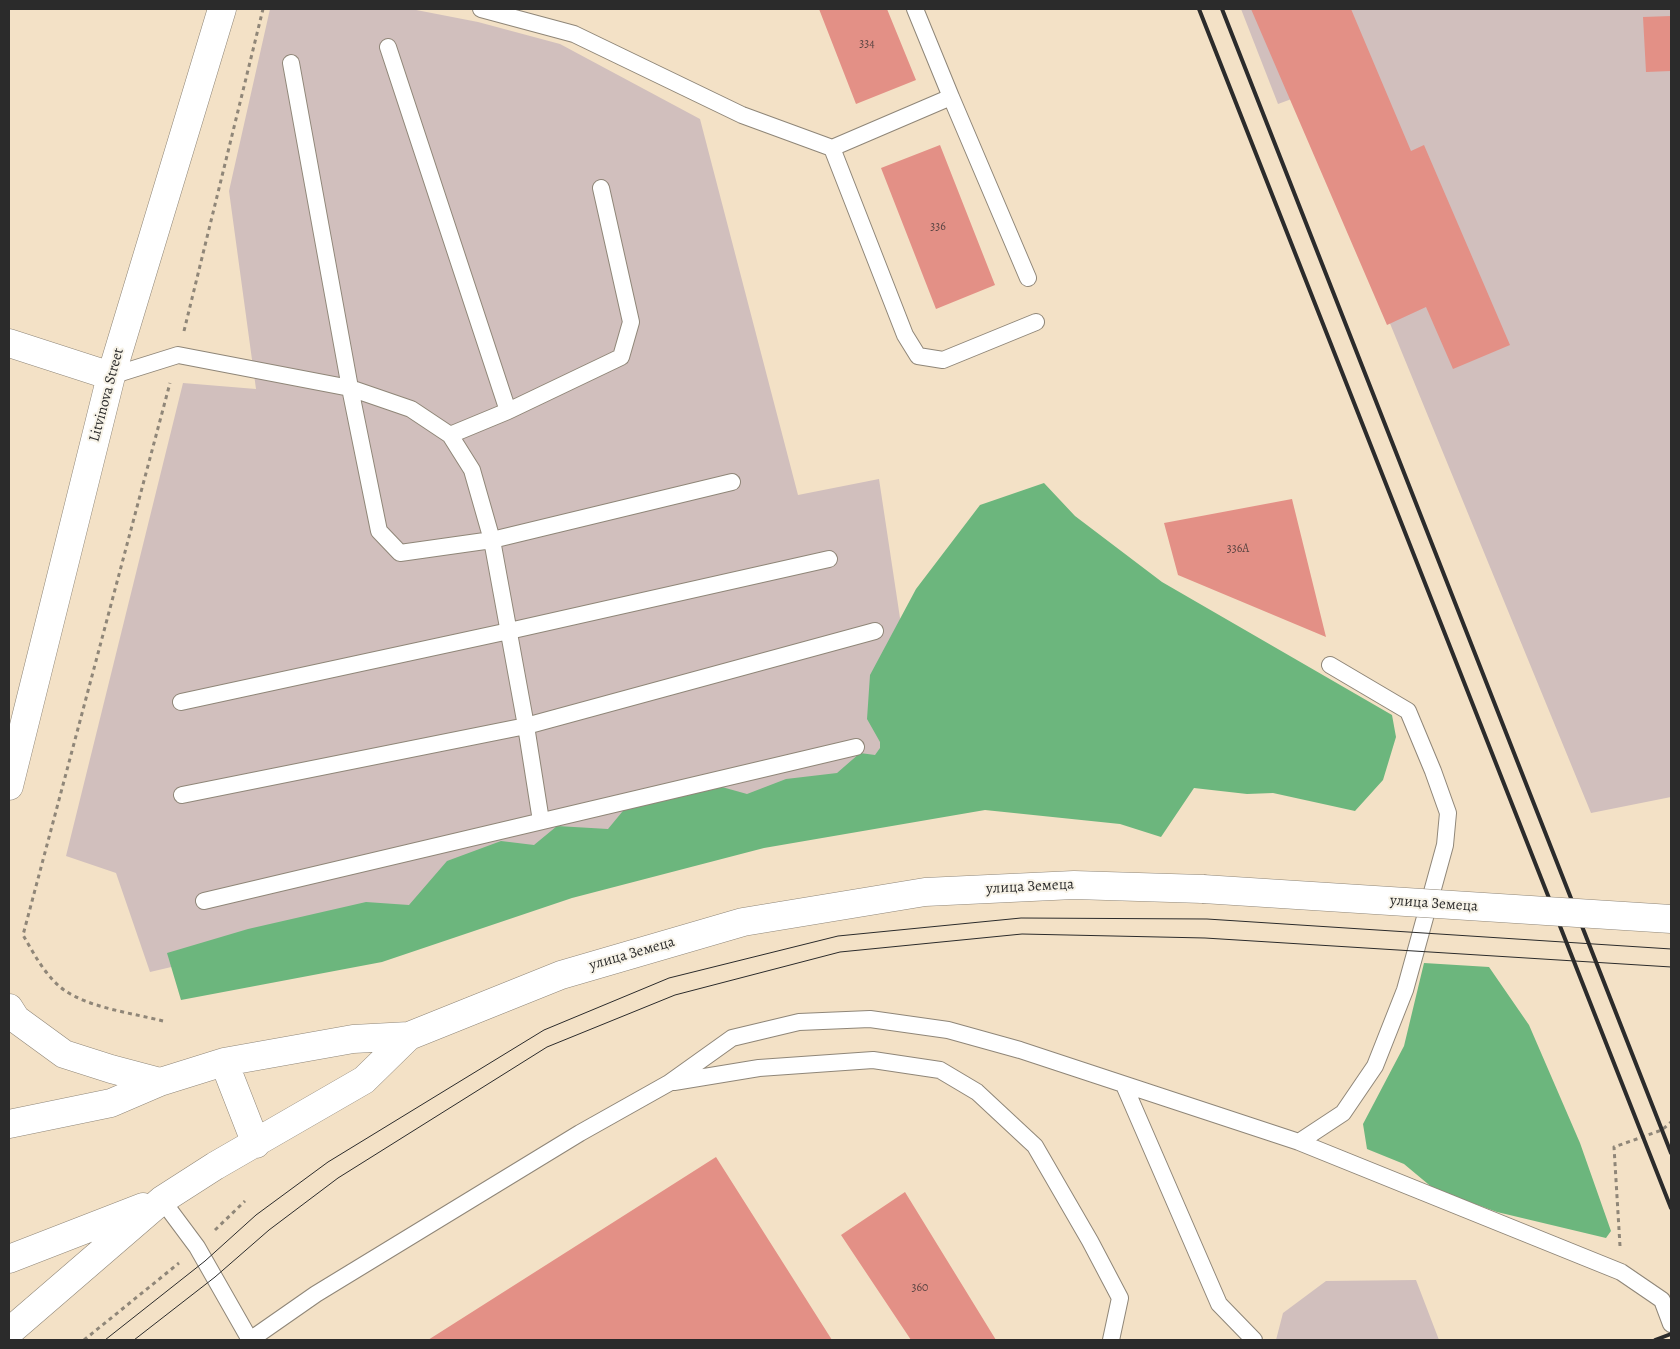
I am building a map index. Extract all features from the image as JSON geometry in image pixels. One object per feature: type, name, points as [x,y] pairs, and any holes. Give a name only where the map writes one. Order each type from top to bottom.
[{"type":"main road","name":"Litvinova Street","points":[[9,786],[111,376],[222,9]]},
{"type":"main road","points":[[9,343],[111,376]]},
{"type":"main road","name":"улица Земеца","points":[[409,1036],[561,974],[742,922],[925,892],[1074,884],[1203,889],[1671,918]]},
{"type":"main road","points":[[9,1008],[16,1019],[64,1054],[160,1082]]},
{"type":"main road","points":[[9,1124],[111,1103],[160,1082],[224,1062],[353,1039],[409,1036]]},
{"type":"main road","points":[[9,1332],[162,1200],[215,1166],[364,1080],[409,1036]]},
{"type":"main road","points":[[224,1062],[256,1144]]},
{"type":"main road","points":[[9,1259],[162,1200]]},
{"type":"lane","points":[[481,9],[574,34],[742,115],[832,148],[951,97]]},
{"type":"lane","points":[[915,9],[1028,278]]},
{"type":"lane","points":[[388,47],[508,411]]},
{"type":"lane","points":[[291,63],[350,388],[379,531],[400,554],[492,540],[732,482]]},
{"type":"lane","points":[[832,148],[904,335],[918,356],[943,360],[1036,322]]},
{"type":"lane","points":[[450,435],[508,411],[620,357],[631,322],[601,188]]},
{"type":"lane","points":[[111,376],[178,355],[350,388],[411,409],[450,435],[472,470],[492,540],[526,726],[541,821]]},
{"type":"lane","points":[[181,702],[828,559]]},
{"type":"lane","points":[[182,795],[526,726],[875,632]]},
{"type":"lane","points":[[1299,1142],[1343,1113],[1375,1066],[1406,990],[1445,845],[1448,813],[1408,711],[1330,665]]},
{"type":"lane","points":[[204,901],[856,747]]},
{"type":"lane","points":[[162,1200],[198,1248],[250,1340],[316,1294],[580,1133],[669,1083],[732,1038],[798,1022],[870,1018],[948,1030],[1020,1050],[1299,1142],[1622,1272],[1662,1300],[1671,1324]]},
{"type":"lane","points":[[669,1083],[759,1068],[873,1060],[940,1070],[977,1092],[1035,1146],[1090,1241],[1120,1298],[1111,1340]]},
{"type":"lane","points":[[1124,1085],[1219,1304],[1254,1340]]},
{"type":"path","points":[[163,1021],[88,1002],[64,990],[44,970],[23,935],[178,355],[263,9]]},
{"type":"path","points":[[1622,1272],[1614,1147],[1662,1130],[1671,1122]]},
{"type":"path","points":[[84,1340],[198,1248],[244,1201]]},
{"type":"shaded area","points":[[270,9],[411,9],[478,22],[560,44],[700,119],[798,495],[879,479],[926,790],[150,972],[116,873],[66,856],[183,383],[256,389],[229,191]]},
{"type":"shaded area","points":[[1241,9],[1671,9],[1671,797],[1591,813],[1297,97],[1278,104]]},
{"type":"shaded area","points":[[1416,1280],[1439,1340],[1276,1340],[1283,1313],[1326,1281]]},
{"type":"green space","points":[[1044,483],[1075,516],[1162,582],[1392,715],[1396,737],[1383,780],[1355,811],[1273,793],[1247,794],[1194,788],[1161,837],[1120,824],[985,810],[764,848],[572,898],[382,962],[181,1000],[167,953],[248,929],[366,902],[409,905],[447,861],[501,841],[534,845],[557,826],[608,829],[627,806],[722,787],[747,794],[786,779],[837,773],[860,753],[875,755],[880,748],[880,742],[867,719],[870,675],[916,589],[980,505]]},
{"type":"green space","points":[[1424,963],[1489,967],[1529,1025],[1580,1143],[1611,1231],[1606,1238],[1497,1212],[1434,1189],[1404,1164],[1367,1149],[1363,1124],[1404,1046]]},
{"type":"building","points":[[819,9],[887,9],[916,80],[856,104]]},
{"type":"building","points":[[1251,9],[1351,9],[1411,151],[1424,145],[1510,345],[1453,369],[1426,307],[1387,325]]},
{"type":"building","points":[[1671,16],[1671,71],[1646,72],[1643,17]]},
{"type":"building","points":[[940,145],[995,285],[936,309],[881,168]]},
{"type":"building","points":[[1292,499],[1326,637],[1178,575],[1164,523]]},
{"type":"building","points":[[716,1157],[832,1340],[428,1340]]},
{"type":"building","points":[[905,1192],[996,1340],[911,1340],[841,1235]]},
{"type":"tram line","points":[[105,1340],[205,1261],[256,1215],[328,1162],[544,1030],[669,978],[838,936],[1021,918],[1207,919],[1671,949]]},
{"type":"tram line","points":[[134,1340],[215,1277],[269,1230],[338,1178],[547,1047],[675,995],[840,952],[1022,934],[1205,938],[1671,967]]},
{"type":"railway","points":[[1199,9],[1671,1208]]},
{"type":"railway","points":[[1222,9],[1671,1153]]},
{"type":"railway","points":[[1655,1340],[1671,1334]]}]
